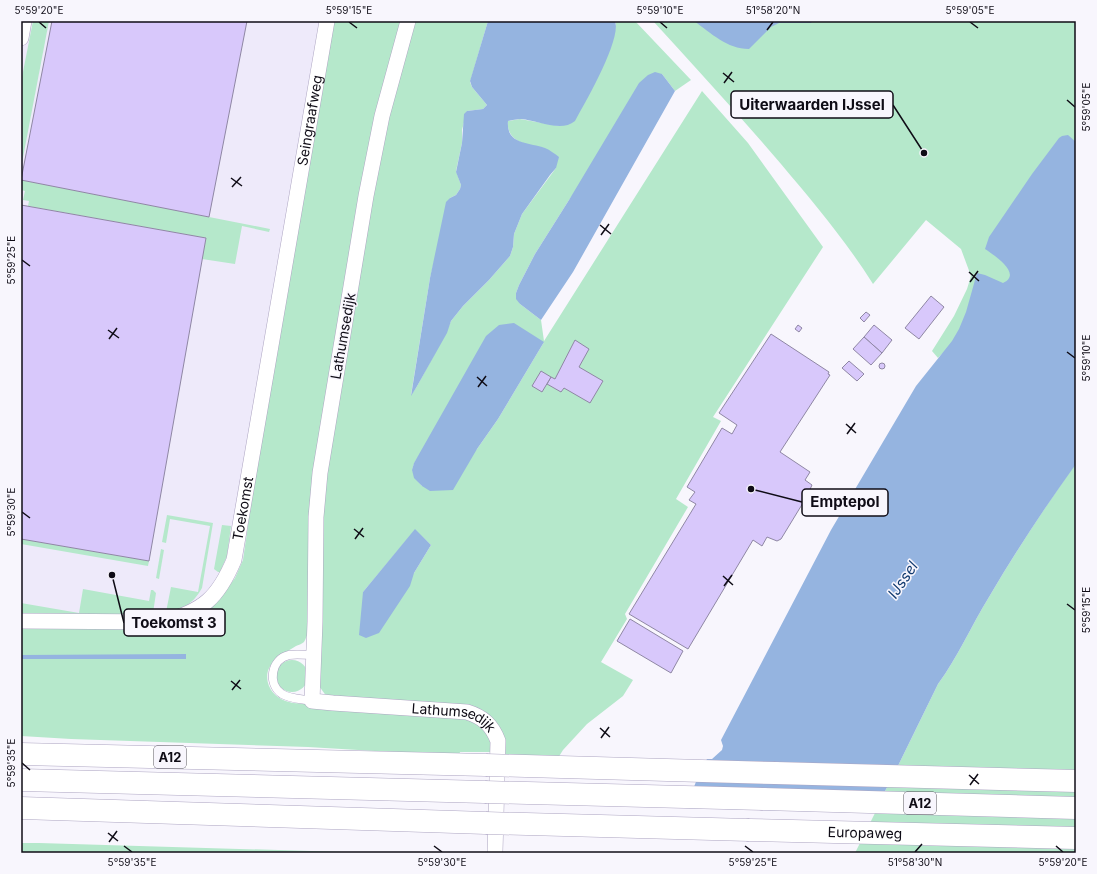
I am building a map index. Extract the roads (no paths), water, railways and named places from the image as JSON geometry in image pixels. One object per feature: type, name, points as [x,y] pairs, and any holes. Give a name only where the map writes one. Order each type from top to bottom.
[{"type":"highway","name":"A12","points":[[21,754],[1076,781]]},
{"type":"highway","name":"A12","points":[[21,780],[1076,808]]},
{"type":"highway","name":"Europaweg","points":[[21,808],[486,823],[1076,838]]},
{"type":"street","points":[[21,38],[24,21]]},
{"type":"street","name":"Seingraafweg","points":[[292,220],[327,21]]},
{"type":"street","name":"Lathumsedijk","points":[[408,21],[382,116],[368,189],[320,473],[316,517],[312,700],[333,703],[467,712],[484,720],[493,729],[498,741],[496,853]]},
{"type":"street","name":"Toekomst","points":[[21,621],[163,622],[194,611],[211,598],[227,577],[234,560],[292,220]]},
{"type":"lane","name":"Lathumsedijk","points":[[312,700],[288,697],[282,694],[277,690],[272,677],[275,666],[279,660],[288,656],[314,655]]},
{"type":"water","points":[[488,21],[615,21],[616,30],[608,56],[575,121],[563,126],[556,126],[521,119],[508,121],[508,129],[515,139],[545,148],[559,157],[556,168],[522,214],[514,234],[513,247],[510,256],[451,321],[447,333],[411,396],[430,278],[446,202],[456,195],[461,185],[456,172],[462,143],[464,114],[467,111],[483,109],[487,105],[472,87],[470,81]]},
{"type":"water","points":[[694,21],[812,21],[811,23],[779,23],[771,27],[749,49],[734,46],[720,40]]},
{"type":"water","points":[[655,72],[662,74],[675,91],[573,272],[541,320],[520,304],[516,299],[516,293],[519,285],[535,254],[639,83],[648,75]]},
{"type":"water","name":"IJssel","points":[[1068,135],[1076,142],[1076,464],[1010,563],[982,608],[952,663],[938,684],[893,776],[852,853],[668,853],[701,769],[707,759],[712,759],[722,750],[723,746],[721,740],[831,530],[916,386],[952,341],[959,329],[966,312],[977,273],[1003,283],[1008,279],[1010,275],[1005,265],[985,249],[989,237],[1032,174],[1059,138]]},
{"type":"water","points":[[514,323],[544,342],[453,490],[430,491],[414,478],[412,470],[414,463],[486,336],[499,325]]},
{"type":"water","points":[[415,529],[431,545],[414,573],[410,586],[379,633],[366,638],[359,635],[363,592]]},
{"type":"water","points":[[186,654],[186,659],[21,659],[21,655]]},
{"type":"place","name":"Uiterwaarden IJssel","points":[[924,153]]},
{"type":"place","name":"Emptepol","points":[[751,489]]},
{"type":"place","name":"Toekomst 3","points":[[112,575]]}]
